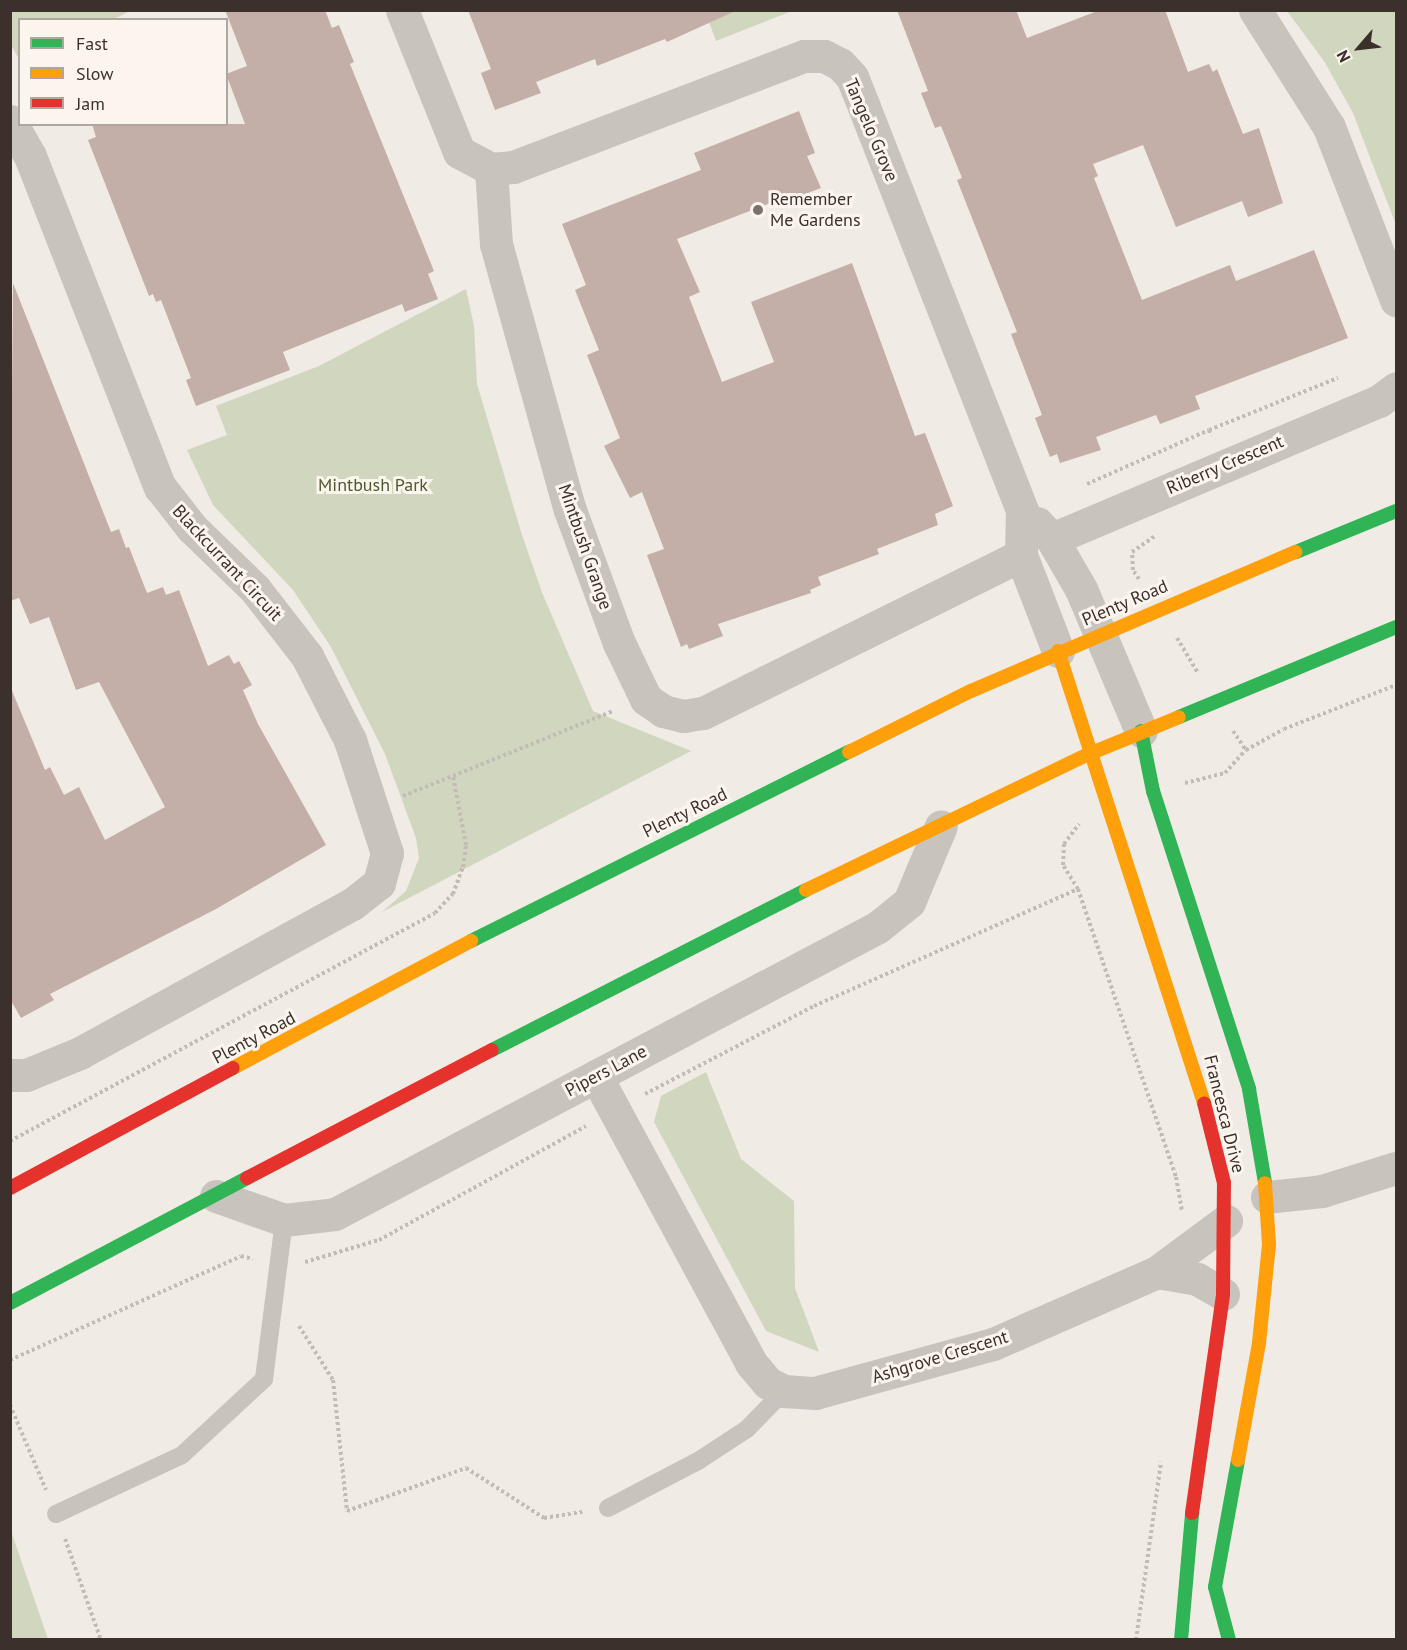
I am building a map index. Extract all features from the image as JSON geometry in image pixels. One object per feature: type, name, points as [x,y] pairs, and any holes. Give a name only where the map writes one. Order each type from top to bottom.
[{"type":"main road","name":"Plenty Road","points":[[10,1188],[529,910],[1058,651],[1396,512]]},
{"type":"main road","points":[[10,1303],[686,948],[1089,753],[1396,627]]},
{"type":"main road","name":"Francesca Drive","points":[[1058,651],[1089,753],[1119,830],[1211,1120],[1224,1183],[1226,1221],[1223,1294],[1188,1541],[1181,1640]]},
{"type":"main road","name":"Francesca Drive","points":[[1141,731],[1153,791],[1249,1089],[1267,1197],[1269,1244],[1259,1343],[1215,1587],[1229,1640]]},
{"type":"street","points":[[402,10],[459,152],[491,169]]},
{"type":"street","points":[[1255,10],[1329,127],[1396,300]]},
{"type":"street","name":"Tangelo Grove","points":[[491,169],[513,167],[804,56],[824,56],[840,64],[852,77],[1022,510],[1021,555],[1058,651]]},
{"type":"street","name":"Blackcurrant Circuit","points":[[10,122],[30,156],[160,487],[192,528],[255,589],[306,656],[350,740],[375,808],[387,853],[385,869],[371,892],[80,1053],[26,1075],[10,1075]]},
{"type":"street","name":"Mintbush Grange","points":[[491,169],[496,244],[570,510],[615,633],[646,699]]},
{"type":"street","name":"Riberry Crescent","points":[[1052,539],[1222,465],[1379,401],[1396,388]]},
{"type":"street","name":"Tangelo Grove","points":[[1022,510],[1052,539],[1100,632],[1141,731]]},
{"type":"street","points":[[646,699],[663,711],[683,716],[703,713],[1021,555]]},
{"type":"street","name":"Pipers Lane","points":[[216,1196],[284,1220],[335,1214],[878,927],[909,902],[941,826]]},
{"type":"street","points":[[596,1076],[745,1352],[768,1383],[784,1391]]},
{"type":"street","points":[[1267,1197],[1322,1191],[1396,1168]]},
{"type":"street","name":"Ashgrove Crescent","points":[[784,1391],[815,1392],[993,1344],[1157,1272],[1226,1221]]},
{"type":"street","points":[[1157,1272],[1197,1279],[1223,1294]]},
{"type":"lane","points":[[56,1514],[182,1455],[264,1379],[284,1220]]},
{"type":"lane","points":[[608,1508],[698,1461],[747,1429],[784,1391]]},
{"type":"path","points":[[1077,488],[1209,430],[1347,374]]},
{"type":"path","points":[[1209,430],[1222,465]]},
{"type":"path","points":[[1159,533],[1132,552],[1130,559],[1133,570],[1159,608],[1246,750]]},
{"type":"path","points":[[375,808],[646,699]]},
{"type":"path","points":[[1078,889],[1176,1177],[1186,1252]]},
{"type":"path","points":[[304,1273],[306,1261]]},
{"type":"path","points":[[294,1318],[333,1380],[347,1511],[466,1468],[544,1518],[608,1508]]},
{"type":"path","points":[[1136,1640],[1139,1619]]},
{"type":"green space","points":[[11,10],[130,10],[116,18],[18,18],[18,57],[11,45]]},
{"type":"green space","points":[[705,11],[792,11],[716,41]]},
{"type":"green space","points":[[1287,11],[1396,11],[1396,225],[1353,113],[1324,61]]},
{"type":"green space","name":"Mintbush Park","points":[[466,289],[474,326],[477,384],[522,535],[543,595],[593,711],[691,751],[382,912],[406,891],[419,858],[416,838],[385,754],[331,647],[293,590],[213,505],[187,450],[227,435],[216,406],[319,366]]},
{"type":"green space","points":[[706,1072],[741,1159],[794,1201],[795,1288],[819,1352],[766,1331],[654,1122],[661,1096]]},
{"type":"green space","points":[[11,1531],[48,1639],[11,1639]]},
{"type":"building","points":[[225,10],[325,10],[332,28],[339,25],[354,62],[350,64],[434,271],[428,274],[438,299],[405,312],[402,304],[283,352],[290,370],[196,406],[186,380],[191,378],[161,300],[156,302],[153,294],[149,296],[88,140],[96,137],[93,126],[245,124],[228,79],[228,73],[247,66]]},
{"type":"building","points":[[468,10],[733,10],[733,12],[667,42],[665,39],[597,66],[595,59],[536,82],[541,93],[495,110],[481,73],[491,69]]},
{"type":"building","points":[[897,10],[1016,10],[1027,38],[1100,10],[1165,10],[1188,72],[1209,64],[1213,72],[1217,69],[1243,134],[1259,128],[1283,203],[1248,217],[1242,201],[1176,227],[1143,145],[1093,164],[1098,176],[1094,178],[1142,300],[1230,265],[1236,281],[1314,250],[1348,338],[1195,396],[1200,409],[1160,424],[1156,415],[1096,437],[1101,450],[1060,463],[1057,454],[1050,457],[1035,418],[1042,415],[1011,334],[1017,332],[957,180],[962,178],[941,126],[935,128],[921,93],[928,91]]},
{"type":"building","points":[[799,111],[815,153],[807,156],[821,188],[787,201],[786,197],[677,239],[700,292],[689,297],[722,382],[774,362],[751,302],[852,263],[915,436],[925,433],[953,506],[935,514],[938,525],[877,549],[879,554],[818,577],[821,585],[810,590],[811,593],[718,624],[723,636],[689,649],[687,644],[681,647],[647,555],[664,549],[642,492],[630,498],[604,446],[620,438],[587,355],[599,350],[575,290],[586,285],[562,224],[701,170],[694,153]]},
{"type":"building","points":[[13,283],[111,532],[119,529],[126,548],[129,547],[147,593],[163,587],[166,595],[179,590],[208,666],[229,655],[234,664],[239,661],[252,685],[243,690],[258,724],[326,845],[216,909],[50,994],[54,1000],[21,1018],[10,999],[10,686],[45,770],[50,767],[64,795],[79,787],[105,840],[165,807],[99,682],[76,690],[49,617],[30,624],[19,598],[10,601]]},
{"type":"traffic: fast","points":[[1296,552],[1396,511]]},
{"type":"traffic: fast","points":[[1179,717],[1396,627]]},
{"type":"traffic: fast","points":[[1141,731],[1153,791],[1249,1089],[1265,1183]]},
{"type":"traffic: fast","points":[[471,941],[849,752]]},
{"type":"traffic: fast","points":[[492,1050],[806,890]]},
{"type":"traffic: fast","points":[[10,1303],[247,1178]]},
{"type":"traffic: fast","points":[[1229,1640],[1215,1587],[1238,1460]]},
{"type":"traffic: fast","points":[[1181,1640],[1192,1513]]},
{"type":"traffic: slow","points":[[849,752],[971,691],[1296,552]]},
{"type":"traffic: slow","points":[[1058,651],[1204,1103]]},
{"type":"traffic: slow","points":[[806,890],[1089,754],[1179,717]]},
{"type":"traffic: slow","points":[[233,1068],[471,941]]},
{"type":"traffic: slow","points":[[1238,1460],[1259,1343],[1269,1244],[1265,1183]]},
{"type":"traffic: jam","points":[[247,1178],[492,1050]]},
{"type":"traffic: jam","points":[[10,1188],[233,1068]]},
{"type":"traffic: jam","points":[[1192,1513],[1223,1294],[1224,1183],[1204,1103]]},
{"type":"place","name":"Remember Me Gardens","points":[[758,210]]}]
